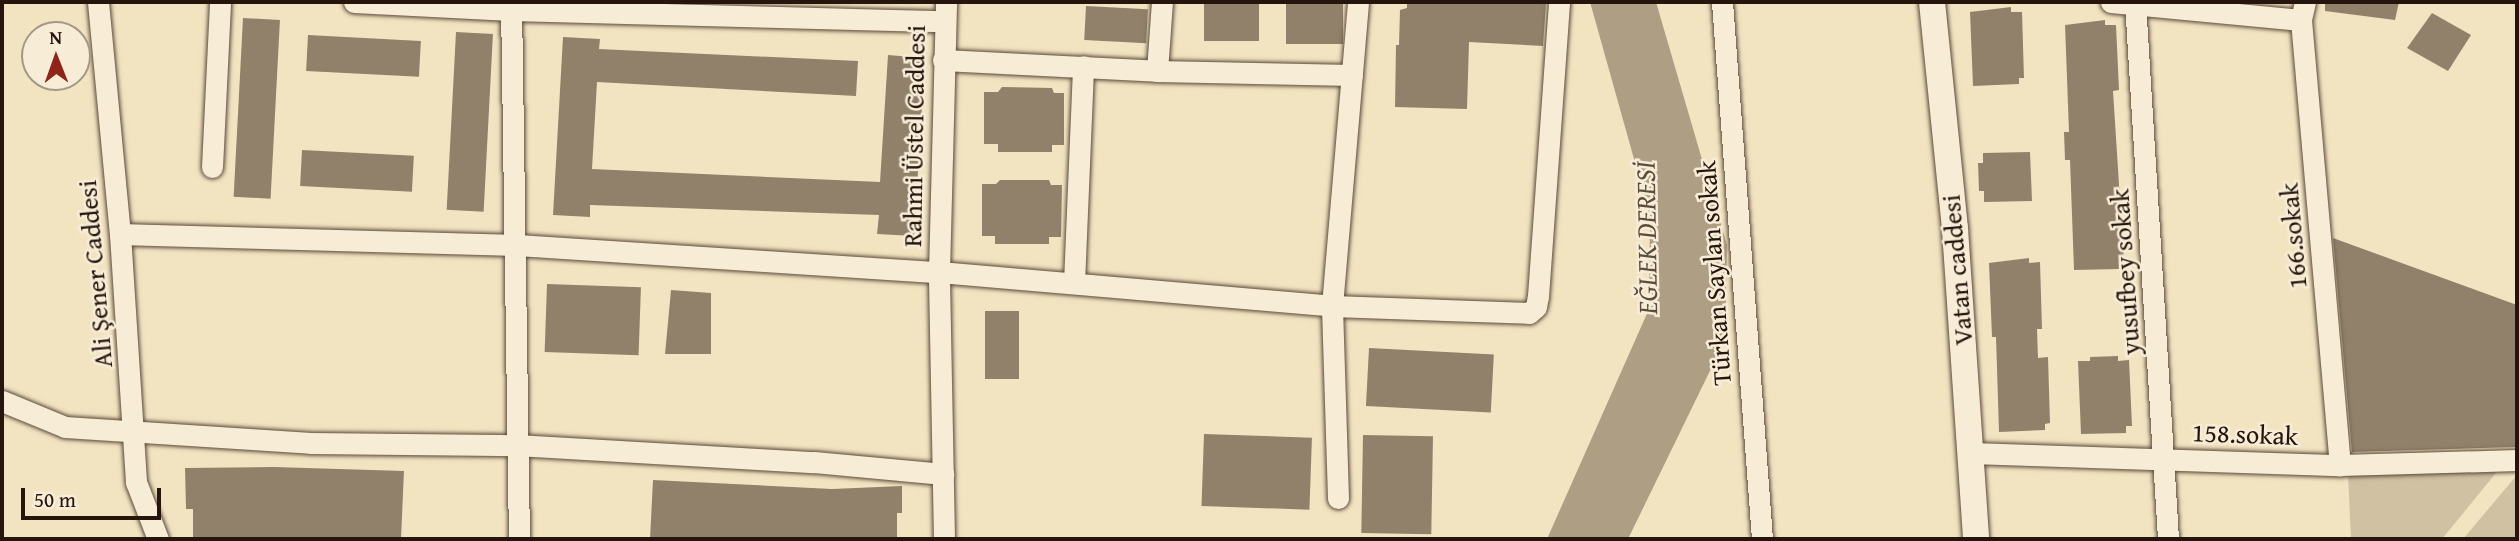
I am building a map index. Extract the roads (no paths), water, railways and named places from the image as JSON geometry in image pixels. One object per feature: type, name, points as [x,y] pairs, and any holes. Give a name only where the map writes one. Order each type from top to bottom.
[{"type":"street","name":"Ali Şener Caddesi","points":[[98,2],[121,234],[136,482],[158,539]]},
{"type":"street","points":[[212,167],[220,2]]},
{"type":"street","points":[[354,2],[945,12]]},
{"type":"street","points":[[1157,71],[1162,2]]},
{"type":"street","points":[[1338,498],[1332,306],[1358,2]]},
{"type":"street","points":[[121,234],[516,245],[939,272],[1332,306],[1529,313],[1536,306],[1559,2]]},
{"type":"street","name":"Türkan Saylan sokak","points":[[1722,2],[1762,539]]},
{"type":"street","name":"Vatan caddesi","points":[[1933,2],[1956,243],[1976,539]]},
{"type":"street","points":[[2111,2],[2303,11]]},
{"type":"street","name":"yusufbey sokak","points":[[2135,3],[2168,539]]},
{"type":"street","points":[[511,6],[519,539]]},
{"type":"street","name":"166.sokak","points":[[2303,11],[2340,465]]},
{"type":"street","name":"Rahmi Üstel Caddesi","points":[[944,539],[939,272],[945,12]]},
{"type":"street","points":[[943,60],[1157,71],[1352,75]]},
{"type":"street","points":[[1074,283],[1083,66]]},
{"type":"street","points":[[2,401],[65,426],[310,443],[516,445],[814,461],[943,474]]},
{"type":"street","name":"158.sokak","points":[[1971,453],[2340,465],[2517,460]]},
{"type":"water label","name":"EĞLEK DERESİ","points":[[1646,238]]}]
